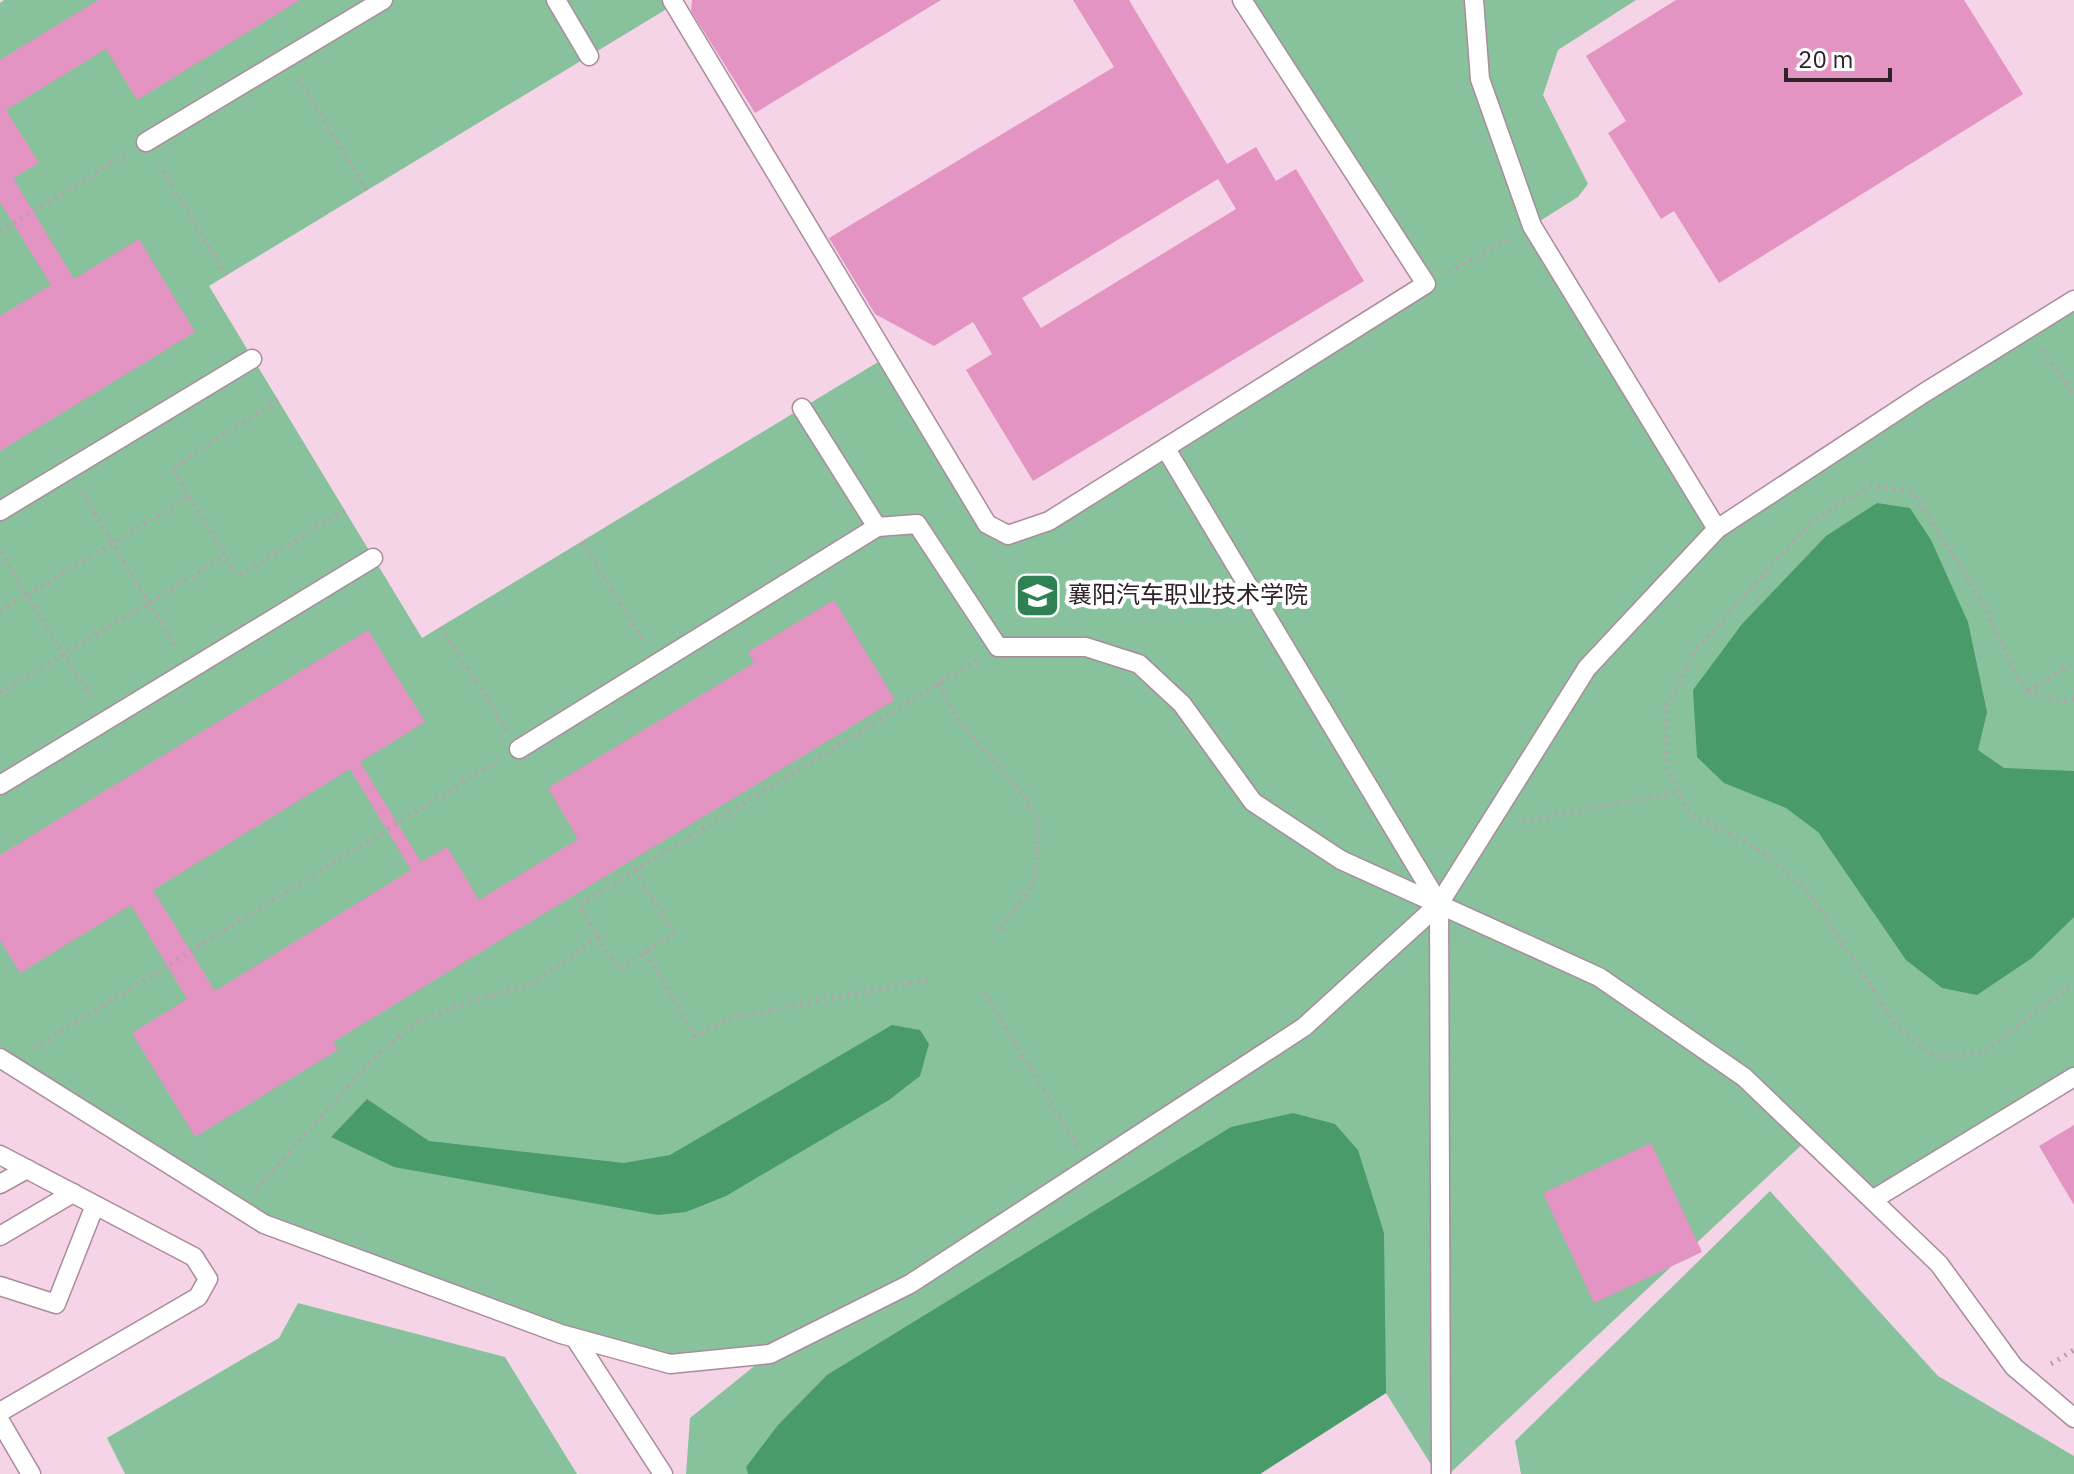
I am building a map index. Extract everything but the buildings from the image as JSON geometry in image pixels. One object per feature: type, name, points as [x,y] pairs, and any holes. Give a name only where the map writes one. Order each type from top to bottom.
[{"type":"lane","points":[[146,142],[383,0]]},
{"type":"lane","points":[[556,0],[589,56]]},
{"type":"lane","points":[[672,0],[987,524],[1008,535],[1049,521],[1426,284],[1242,0]]},
{"type":"lane","points":[[1474,0],[1480,79],[1532,226],[1717,529]]},
{"type":"lane","points":[[5,1061],[264,1224],[575,1338],[670,1364],[770,1354],[910,1284],[1304,1027],[1439,904],[1587,668],[1717,529],[2074,300]]},
{"type":"lane","points":[[0,511],[252,359]]},
{"type":"lane","points":[[802,408],[877,527]]},
{"type":"lane","points":[[1166,449],[1439,904],[1441,1474]]},
{"type":"lane","points":[[519,749],[877,527],[917,524],[998,647],[1086,647],[1139,664],[1182,704],[1253,802],[1341,860],[1599,977],[1744,1077],[1939,1264],[2014,1367],[2074,1418]]},
{"type":"lane","points":[[0,785],[373,558]]},
{"type":"lane","points":[[1874,1199],[2074,1077]]},
{"type":"lane","points":[[0,1155],[194,1257],[208,1279],[198,1297],[0,1412]]},
{"type":"lane","points":[[0,1184],[27,1169]]},
{"type":"lane","points":[[0,1236],[73,1193]]},
{"type":"lane","points":[[0,1286],[56,1304],[95,1205]]},
{"type":"lane","points":[[575,1338],[663,1474]]},
{"type":"lane","points":[[3,1432],[28,1473]]},
{"type":"path","points":[[286,58],[367,191]]},
{"type":"path","points":[[0,231],[146,142],[226,276]]},
{"type":"path","points":[[1426,284],[1532,226]]},
{"type":"path","points":[[2027,328],[2074,394]]},
{"type":"path","points":[[278,400],[172,468],[237,576],[345,510]]},
{"type":"path","points":[[68,470],[189,670]]},
{"type":"path","points":[[2074,699],[2061,702],[2028,691],[2014,671],[1982,601],[1913,492],[1871,485],[1810,523],[1696,650],[1665,711],[1667,767],[1689,813],[1761,851],[1808,891],[1897,1026],[1935,1057],[1983,1053],[2074,983]]},
{"type":"path","points":[[0,611],[189,497]]},
{"type":"path","points":[[582,542],[658,662]]},
{"type":"path","points":[[0,552],[105,722]]},
{"type":"path","points":[[0,693],[225,556]]},
{"type":"path","points":[[5,1061],[519,749],[441,627]]},
{"type":"path","points":[[635,871],[674,934],[618,969],[579,905],[998,647]]},
{"type":"path","points":[[2028,691],[2074,663]]},
{"type":"path","points":[[939,683],[955,717],[1014,783],[1039,822],[1034,881],[1000,931]]},
{"type":"path","points":[[1487,827],[1679,792]]},
{"type":"path","points":[[239,1209],[371,1060],[418,1021],[471,1001],[530,985],[599,937]]},
{"type":"path","points":[[646,952],[695,1036],[731,1018],[930,979]]},
{"type":"path","points":[[985,993],[1090,1167]]},
{"type":"shaded area","name":"襄阳汽车职业技术学院","points":[[4,0],[672,0],[675,4],[209,286],[422,638],[888,356],[987,524],[1008,535],[1050,521],[1426,284],[1250,11],[1255,0],[1636,0],[1558,50],[1543,95],[1588,184],[1578,197],[1532,226],[1717,529],[2074,300],[2074,1077],[1874,1199],[1809,1138],[1449,1474],[1437,1474],[1386,1393],[1260,1474],[686,1474],[690,1418],[768,1355],[670,1364],[264,1224],[0,1058],[0,3]]},
{"type":"shaded area","points":[[1877,503],[1910,508],[1931,540],[1968,622],[1987,712],[1978,750],[2004,768],[2074,771],[2074,917],[2032,958],[1977,995],[1942,988],[1906,960],[1818,832],[1786,808],[1724,783],[1697,757],[1693,690],[1742,624],[1826,536]]},
{"type":"shaded area","points":[[892,1025],[920,1030],[929,1044],[920,1076],[889,1100],[726,1196],[686,1212],[658,1215],[394,1167],[331,1137],[367,1099],[429,1141],[624,1163],[670,1155]]},
{"type":"shaded area","points":[[1293,1113],[1335,1124],[1358,1150],[1384,1233],[1386,1393],[1260,1474],[748,1474],[746,1467],[778,1425],[827,1375],[1231,1127]]},
{"type":"shaded area","points":[[1770,1191],[1938,1376],[2074,1456],[2074,1474],[1521,1474],[1515,1441]]},
{"type":"shaded area","points":[[298,1303],[505,1357],[577,1474],[125,1474],[107,1438],[279,1338]]},
{"type":"place","name":"襄阳汽车职业技术学院","points":[[1037,595]]}]
